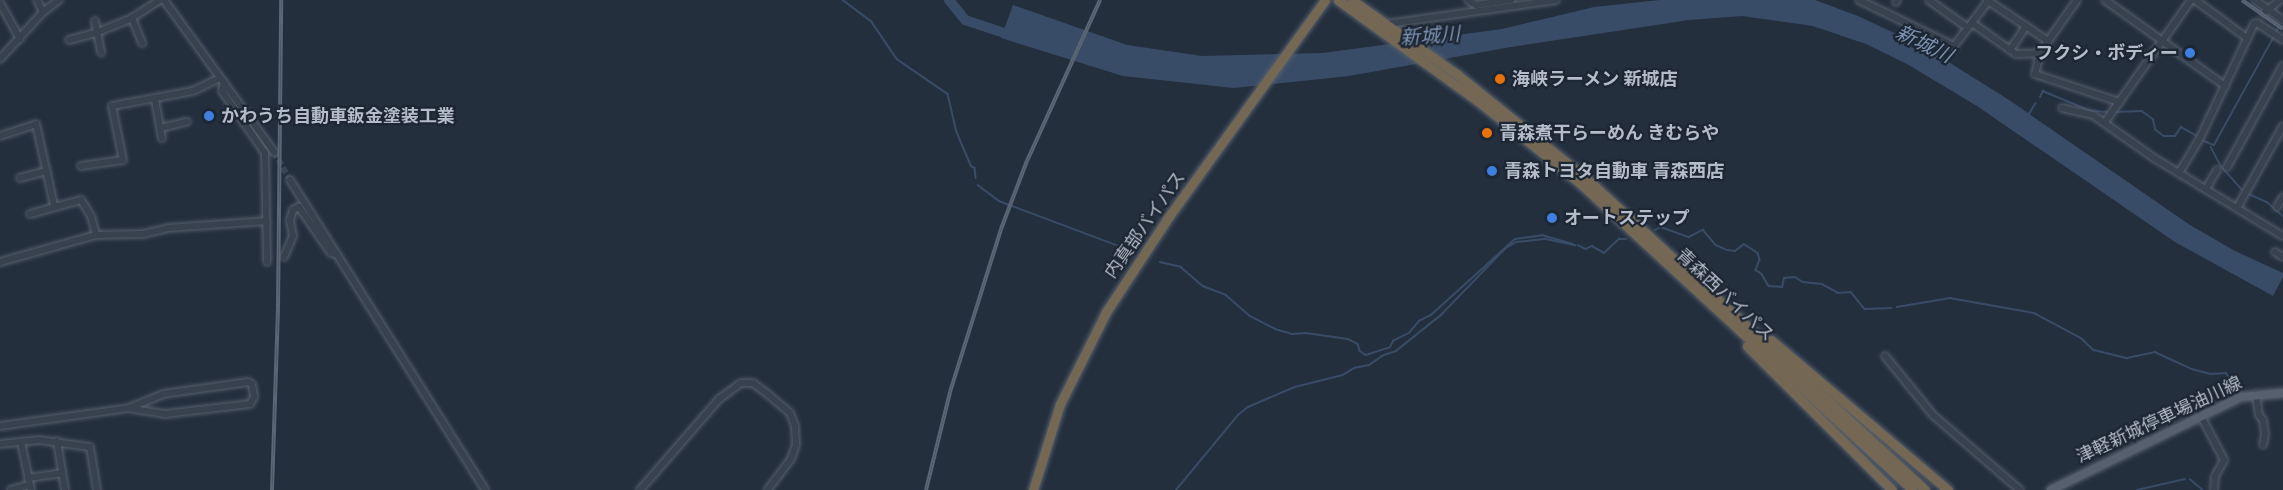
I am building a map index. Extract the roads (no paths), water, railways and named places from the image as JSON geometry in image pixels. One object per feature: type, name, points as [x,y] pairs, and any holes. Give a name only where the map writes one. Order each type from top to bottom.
[{"type":"highway","name":"内真部バイパス","points":[[1033,490],[1060,404],[1095,330],[1148,247],[1325,0]]},
{"type":"highway","name":"青森西バイパス","points":[[1338,0],[1507,123],[1582,185],[1912,490]]},
{"type":"highway","name":"青森西バイパス","points":[[1352,0],[1449,68],[1587,179],[1926,490]]},
{"type":"highway","points":[[1684,279],[1727,327],[1892,490]]},
{"type":"highway","points":[[1706,288],[1948,490]]},
{"type":"main road","name":"津軽新城停車場油川線","points":[[2051,490],[2241,397],[2256,393],[2283,393]]},
{"type":"street","points":[[37,0],[43,12]]},
{"type":"street","points":[[0,59],[43,12],[58,0]]},
{"type":"street","points":[[69,40],[98,32],[132,18],[162,0],[274,152]]},
{"type":"street","points":[[1468,0],[1476,5],[1512,0]]},
{"type":"street","points":[[1388,25],[1556,0]]},
{"type":"street","points":[[1859,0],[1954,46],[1988,0],[2048,41]]},
{"type":"street","points":[[1929,0],[2016,54],[2040,52]]},
{"type":"street","points":[[2078,0],[2040,52],[2035,74],[2119,102]]},
{"type":"street","points":[[2105,0],[2225,86]]},
{"type":"street","points":[[2105,122],[2193,0],[2247,38]]},
{"type":"street","points":[[2255,0],[2264,13],[2283,20]]},
{"type":"street","points":[[2179,173],[2199,140],[2254,24],[2280,0]]},
{"type":"street","points":[[0,3],[20,39]]},
{"type":"street","points":[[132,18],[142,43]]},
{"type":"street","points":[[95,21],[101,52]]},
{"type":"street","points":[[2257,23],[2283,40]]},
{"type":"street","points":[[2010,50],[2026,26]]},
{"type":"street","points":[[2227,167],[2283,65]]},
{"type":"street","points":[[81,166],[123,160],[112,106],[193,91],[222,81]]},
{"type":"street","points":[[222,81],[222,91],[265,153],[263,164],[267,262]]},
{"type":"street","points":[[155,99],[162,138]]},
{"type":"street","points":[[2062,108],[2093,115],[2179,173],[2283,236]]},
{"type":"street","points":[[160,128],[187,122]]},
{"type":"street","points":[[0,136],[36,124],[54,205]]},
{"type":"street","points":[[2237,208],[2283,126]]},
{"type":"street","points":[[2206,189],[2217,170]]},
{"type":"street","points":[[20,178],[47,171]]},
{"type":"street","points":[[290,180],[485,490]]},
{"type":"street","points":[[2277,207],[2283,197]]},
{"type":"street","points":[[30,213],[54,205],[81,200],[92,216],[96,235]]},
{"type":"street","points":[[284,257],[293,236],[290,220],[292,210],[300,207],[331,253],[337,254]]},
{"type":"street","points":[[0,262],[96,235],[142,234],[168,228],[267,221]]},
{"type":"street","points":[[2275,252],[2283,257]]},
{"type":"street","points":[[1885,356],[1933,415],[2020,490]]},
{"type":"street","points":[[0,426],[129,408],[163,394],[248,382],[252,384],[254,397],[250,404],[165,414],[129,408]]},
{"type":"street","points":[[640,490],[719,399],[741,383],[753,383],[790,413],[795,426],[796,445],[791,459],[768,490]]},
{"type":"street","points":[[2256,393],[2259,416],[2263,420],[2265,434],[2263,445]]},
{"type":"street","points":[[2201,416],[2224,460],[2215,476],[2214,490]]},
{"type":"street","points":[[57,441],[65,490]]},
{"type":"street","points":[[0,444],[57,441],[90,447],[97,490]]},
{"type":"street","points":[[21,442],[29,484]]},
{"type":"street","points":[[11,490],[62,473]]},
{"type":"water","points":[[1660,0],[1815,0],[1858,16],[1928,49],[2009,100],[2190,225],[2235,251],[2283,273],[2283,277],[2273,296],[2175,242],[1977,106],[1907,64],[1866,44],[1813,26],[1742,16],[1689,20],[1511,47],[1349,76],[1234,88],[1123,76],[1001,38],[1013,5],[1127,45],[1202,56],[1323,53],[1502,29],[1594,7]]},
{"type":"waterway","points":[[843,0],[872,22],[897,59],[948,94],[956,130],[971,166],[975,168],[976,178]]},
{"type":"waterway","name":"新城川","points":[[949,0],[965,20],[1016,37]]},
{"type":"waterway","points":[[2276,32],[2278,28]]},
{"type":"waterway","points":[[2202,140],[2214,145],[2273,38]]},
{"type":"waterway","points":[[2040,97],[2043,91],[2091,111],[2108,112]]},
{"type":"waterway","points":[[2029,114],[2035,104]]},
{"type":"waterway","points":[[2116,112],[2142,111],[2153,119],[2156,130],[2164,136],[2175,136],[2181,127],[2197,136]]},
{"type":"waterway","points":[[2211,147],[2221,166],[2242,189]]},
{"type":"waterway","points":[[978,185],[999,201],[1135,252]]},
{"type":"waterway","points":[[2249,194],[2267,202],[2283,216]]},
{"type":"waterway","points":[[1655,230],[1661,227],[1689,237],[1703,230],[1716,245],[1727,250],[1735,251],[1744,244],[1758,253],[1760,260],[1756,270],[1762,274],[1769,286],[1782,287],[1784,278],[1795,277],[1803,282],[1822,284],[1838,293],[1851,292],[1865,309],[1891,308]]},
{"type":"waterway","points":[[1160,262],[1181,267],[1203,286],[1226,295],[1250,316],[1275,329],[1292,334],[1306,333],[1348,339],[1358,344],[1360,351],[1366,355],[1390,347],[1393,341],[1409,333],[1419,321],[1431,315],[1515,239],[1542,235],[1573,244]]},
{"type":"waterway","points":[[1176,490],[1238,415],[1248,407],[1295,387],[1343,375],[1354,368],[1369,365],[1384,355],[1396,351],[1441,315],[1506,248],[1516,242],[1546,239],[1575,245]]},
{"type":"waterway","points":[[1578,245],[1586,249],[1592,246],[1604,253],[1619,239],[1626,239]]},
{"type":"waterway","points":[[1897,307],[1950,298],[2034,313],[2081,338],[2094,350],[2127,358],[2155,352],[2192,369],[2211,374],[2226,373],[2239,389]]},
{"type":"waterway","points":[[2137,490],[2185,479]]},
{"type":"waterway","points":[[2190,479],[2203,490]]},
{"type":"tunnel","points":[[274,152],[290,180]]},
{"type":"railway","points":[[272,490],[278,307],[281,0]]},
{"type":"railway","points":[[926,490],[950,392],[1001,229],[1027,161],[1100,0]]},
{"type":"railway","points":[[2242,0],[2283,29]]},
{"type":"place","name":"フクシ・ボディー","points":[[2190,53]]},
{"type":"place","name":"海峡ラーメン 新城店","points":[[1500,79]]},
{"type":"place","name":"かわうち自動車鈑金塗装工業","points":[[209,116]]},
{"type":"place","name":"青森煮干らーめん きむらや","points":[[1487,133]]},
{"type":"place","name":"青森トヨタ自動車 青森西店","points":[[1492,171]]},
{"type":"place","name":"オートステップ","points":[[1552,218]]}]
